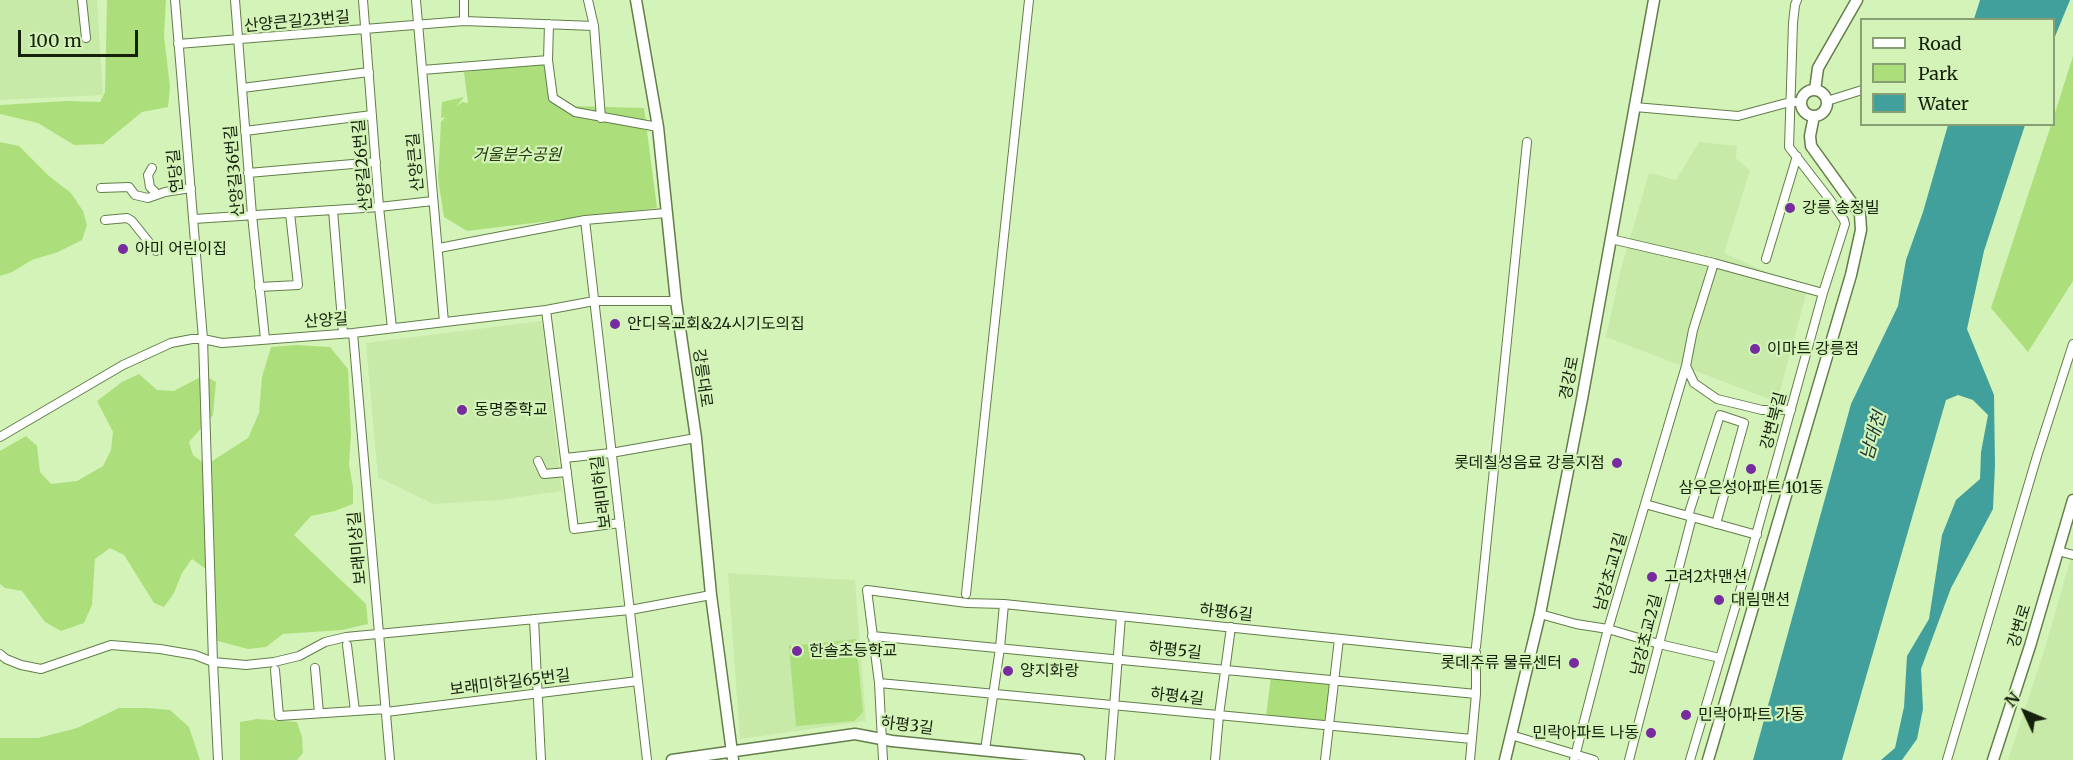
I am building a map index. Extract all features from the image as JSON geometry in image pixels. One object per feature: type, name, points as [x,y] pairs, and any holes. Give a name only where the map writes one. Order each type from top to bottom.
[{"type":"street","points":[[82,0],[86,38]]},
{"type":"street","name":"연당길","points":[[175,0],[203,339],[218,760]]},
{"type":"street","name":"산양길36번길","points":[[235,0],[248,173],[265,339]]},
{"type":"street","name":"산양길26번길","points":[[363,0],[379,207],[392,328]]},
{"type":"street","name":"산양큰길","points":[[416,0],[444,322]]},
{"type":"street","points":[[464,0],[465,21]]},
{"type":"street","points":[[588,0],[594,26],[601,118]]},
{"type":"street","name":"강릉대로","points":[[636,0],[658,127],[676,301],[696,438],[711,595],[732,755]]},
{"type":"street","points":[[966,594],[1029,0]]},
{"type":"street","name":"경강로","points":[[1505,760],[1540,614],[1654,0]]},
{"type":"street","name":"강변북길","points":[[1690,760],[1757,535],[1823,292],[1845,224],[1789,147],[1795,102],[1793,23],[1797,0]]},
{"type":"street","points":[[1815,90],[1818,69],[1857,0]]},
{"type":"street","name":"산양큰길23번길","points":[[178,44],[465,21],[594,26]]},
{"type":"street","points":[[549,24],[548,60],[553,98],[575,112],[658,127]]},
{"type":"street","points":[[422,70],[548,60]]},
{"type":"street","points":[[242,88],[369,72]]},
{"type":"street","points":[[1635,107],[1738,116],[1795,102],[1807,92],[1815,90],[1823,93],[1827,105],[1822,113],[1814,116],[1806,113],[1795,102]]},
{"type":"street","points":[[1827,101],[1860,91]]},
{"type":"street","points":[[245,131],[372,115]]},
{"type":"street","points":[[1708,760],[1848,286],[1862,230],[1860,214],[1811,146],[1810,136],[1814,116]]},
{"type":"street","points":[[1476,647],[1527,142]]},
{"type":"street","points":[[1766,259],[1797,156]]},
{"type":"street","points":[[248,173],[376,162]]},
{"type":"street","points":[[152,168],[148,174],[150,187],[158,194]]},
{"type":"street","points":[[101,188],[129,187],[135,195],[148,198],[191,188]]},
{"type":"street","points":[[194,219],[379,207],[433,201]]},
{"type":"street","points":[[333,210],[343,333]]},
{"type":"street","points":[[259,287],[298,285],[291,213]]},
{"type":"street","points":[[439,248],[585,220],[666,213]]},
{"type":"street","points":[[105,220],[127,218],[132,221],[156,252]]},
{"type":"street","name":"보래미하길","points":[[585,220],[647,760]]},
{"type":"street","points":[[1611,239],[1823,292]]},
{"type":"street","name":"남강초교1길","points":[[1575,757],[1608,629],[1714,263]]},
{"type":"street","name":"산양길","points":[[0,437],[123,365],[171,344],[203,339],[222,343],[353,333],[546,310],[594,302],[676,301]]},
{"type":"street","points":[[546,310],[574,529],[620,523]]},
{"type":"street","name":"보래미상길","points":[[353,333],[390,760]]},
{"type":"street","points":[[1947,760],[2037,456],[2073,344]]},
{"type":"street","points":[[1686,366],[1694,383],[1717,399],[1762,410],[1791,410]]},
{"type":"street","name":"남강초교2길","points":[[1629,760],[1690,516],[1720,416],[1744,423],[1716,524]]},
{"type":"street","points":[[565,458],[611,453],[696,438]]},
{"type":"street","points":[[538,461],[544,474],[567,472]]},
{"type":"street","name":"강변로","points":[[1993,760],[2073,500]]},
{"type":"street","points":[[1645,504],[1757,535]]},
{"type":"street","points":[[2058,551],[2073,555]]},
{"type":"street","name":"하평6길","points":[[872,636],[867,590],[967,603],[1004,604],[1476,653],[1476,694],[1470,760]]},
{"type":"street","points":[[0,654],[21,665],[41,669],[111,645],[195,654],[213,662],[246,665],[299,656],[325,642],[379,632],[630,610],[711,595]]},
{"type":"street","points":[[985,750],[1004,604]]},
{"type":"street","points":[[1540,614],[1720,658]]},
{"type":"street","points":[[1110,760],[1121,616]]},
{"type":"street","points":[[534,619],[541,760]]},
{"type":"street","points":[[1215,760],[1231,627]]},
{"type":"street","points":[[872,636],[879,683],[880,738],[883,760]]},
{"type":"street","name":"하평5길","points":[[872,636],[1476,694]]},
{"type":"street","points":[[1325,760],[1339,639]]},
{"type":"street","points":[[347,645],[355,711]]},
{"type":"street","points":[[315,668],[319,713]]},
{"type":"street","name":"보래미하길65번길","points":[[275,670],[279,716],[386,710],[638,681]]},
{"type":"street","name":"하평4길","points":[[879,683],[1472,739]]},
{"type":"street","name":"하평3길","points":[[672,760],[732,755],[855,734],[1078,760]]},
{"type":"street","points":[[1511,735],[1575,757],[1594,760]]},
{"type":"shaded area","points":[[0,0],[97,0],[103,95],[0,100]]},
{"type":"shaded area","points":[[1699,142],[1737,146],[1736,158],[1750,171],[1724,253],[1807,291],[1777,402],[1606,337],[1621,269],[1649,173],[1676,180]]},
{"type":"shaded area","name":"동명중학교","points":[[542,321],[562,491],[499,500],[433,504],[378,477],[366,343]]},
{"type":"shaded area","points":[[2073,551],[2073,760],[2008,760],[2045,648]]},
{"type":"shaded area","name":"한솔초등학교","points":[[728,573],[855,580],[866,721],[740,739]]},
{"type":"green space","points":[[107,0],[166,0],[164,36],[170,87],[168,107],[142,112],[103,144],[74,145],[38,123],[0,114],[0,105],[67,101],[100,102],[105,92]]},
{"type":"green space","points":[[2073,56],[2073,281],[2028,352],[1991,308],[2051,126],[2055,126],[2055,113]]},
{"type":"green space","name":"거울분수공원","points":[[548,63],[555,95],[573,106],[644,108],[657,208],[467,231],[444,217],[438,179],[441,122],[445,117],[441,118],[442,102],[464,97],[456,107],[462,102],[468,103],[464,72]]},
{"type":"green space","points":[[0,142],[19,146],[49,176],[71,193],[83,211],[87,225],[82,240],[0,276]]},
{"type":"green space","points":[[296,345],[330,347],[348,369],[351,434],[349,464],[353,504],[311,516],[294,535],[366,604],[368,624],[342,630],[283,634],[266,647],[248,649],[214,640],[212,596],[214,575],[192,559],[164,607],[154,603],[124,555],[110,548],[95,559],[92,605],[84,623],[61,631],[45,622],[22,591],[5,588],[0,584],[0,451],[26,436],[37,446],[40,472],[51,484],[77,481],[103,466],[111,450],[113,432],[97,401],[122,382],[139,374],[157,390],[174,391],[204,375],[216,382],[213,415],[189,442],[193,455],[206,465],[248,438],[259,413],[262,377],[271,347]]},
{"type":"green space","points":[[856,639],[863,712],[854,721],[796,726],[789,646]]},
{"type":"green space","points":[[1271,677],[1329,683],[1326,722],[1266,716]]},
{"type":"green space","points":[[119,708],[170,710],[189,727],[200,760],[0,760],[0,738],[38,738],[77,728]]},
{"type":"green space","points":[[257,719],[297,722],[302,737],[303,753],[297,760],[240,760],[240,722]]},
{"type":"water","points":[[1980,0],[2070,0],[2055,37],[2055,18],[1974,18]]},
{"type":"water","name":"남대천","points":[[1948,126],[2025,126],[1984,251],[1967,329],[1994,395],[1993,509],[1951,588],[1921,669],[1923,709],[1917,739],[1902,760],[1881,760],[1895,748],[1904,707],[1907,656],[1929,619],[1942,535],[1956,500],[1980,479],[1981,452],[1988,415],[1973,400],[1958,395],[1946,400],[1842,760],[1753,760],[1851,404],[1898,306],[1906,260],[1923,212]]},
{"type":"place","name":"강릉 송정빌","points":[[1790,208]]},
{"type":"place","name":"아미 어린이집","points":[[123,249]]},
{"type":"place","name":"안디옥교회&24시기도의집","points":[[615,324]]},
{"type":"place","name":"이마트 강릉점","points":[[1755,349]]},
{"type":"place","name":"동명중학교","points":[[462,410]]},
{"type":"place","name":"롯데칠성음료 강릉지점","points":[[1617,463]]},
{"type":"place","name":"삼우은성아파트 101동","points":[[1751,469]]},
{"type":"place","name":"고려2차맨션","points":[[1652,577]]},
{"type":"place","name":"대림맨션","points":[[1719,600]]},
{"type":"place","name":"한솔초등학교","points":[[797,651]]},
{"type":"place","name":"롯데주류 물류센터","points":[[1574,663]]},
{"type":"place","name":"양지화랑","points":[[1008,671]]},
{"type":"place","name":"민락아파트 가동","points":[[1686,715]]},
{"type":"place","name":"민락아파트 나동","points":[[1651,733]]}]
